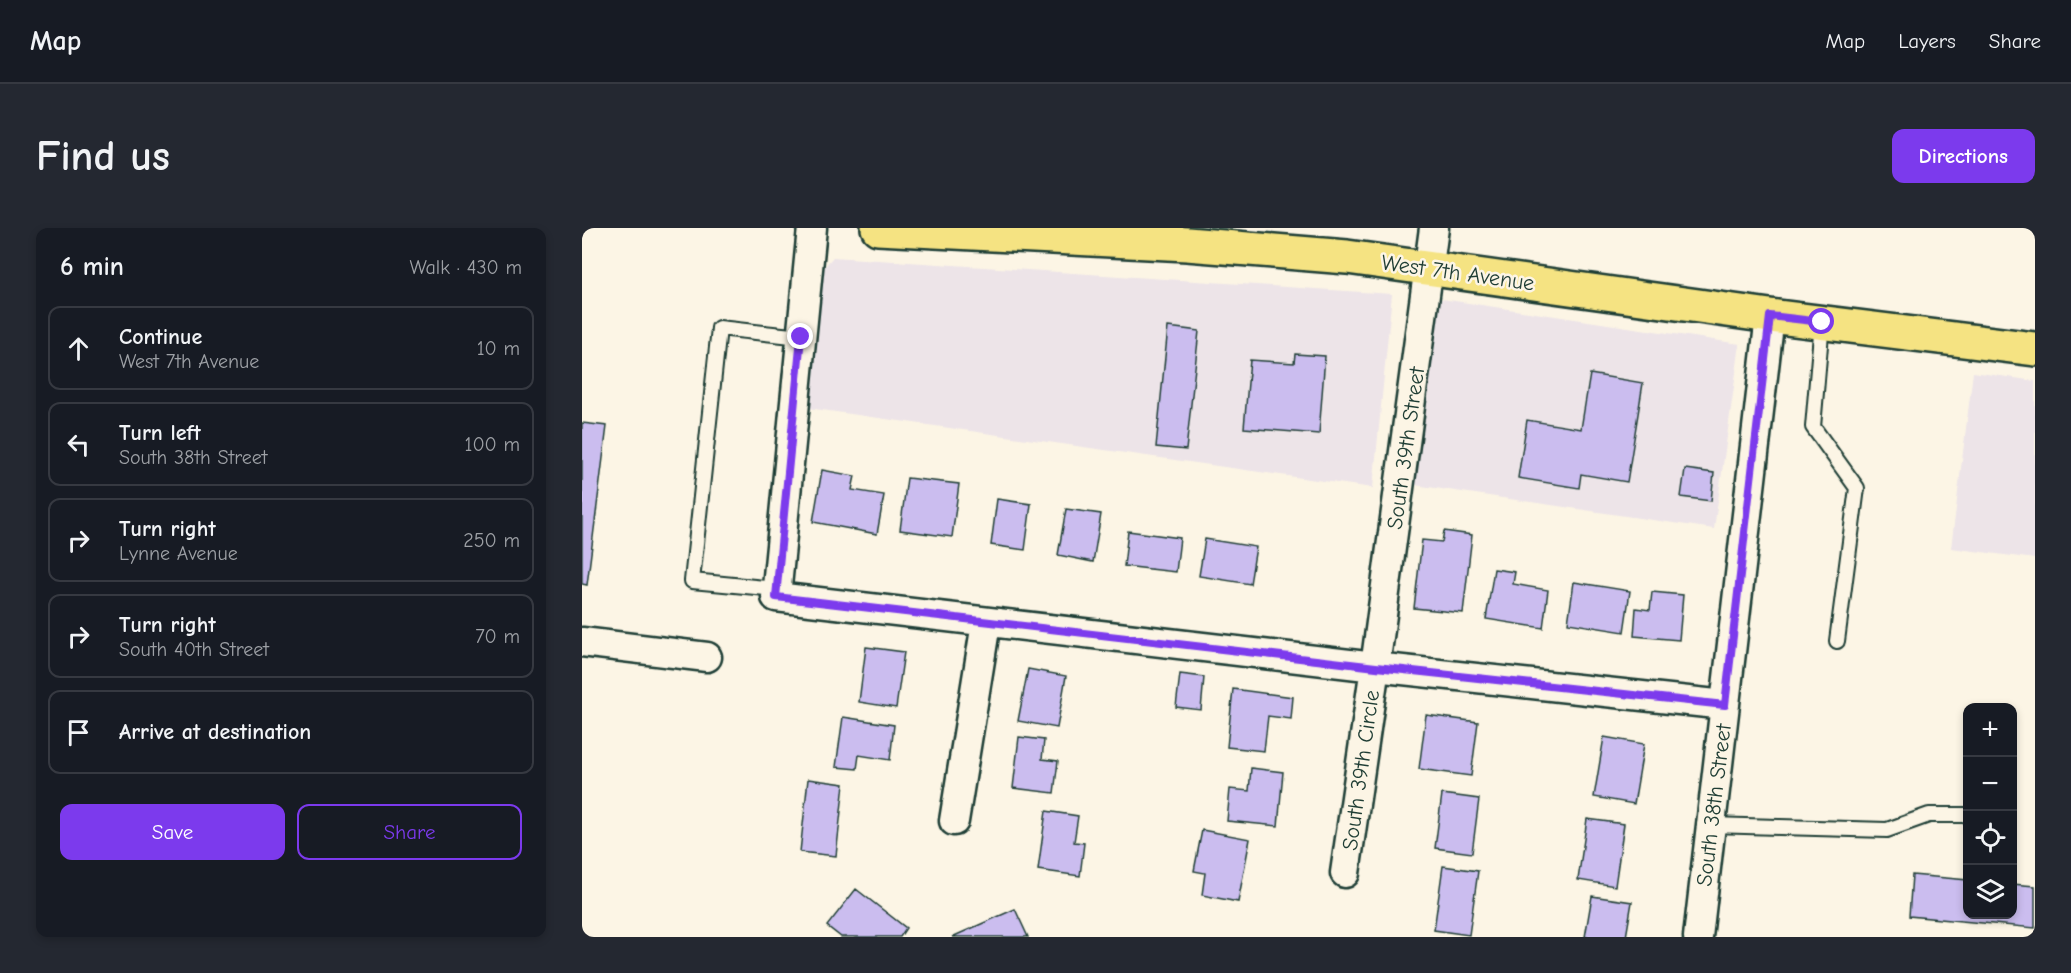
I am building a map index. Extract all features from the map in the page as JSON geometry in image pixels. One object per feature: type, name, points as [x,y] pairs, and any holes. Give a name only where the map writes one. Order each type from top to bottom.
[{"type":"main road","name":"West 7th Avenue","points":[[878,228],[1187,244],[1347,257],[1770,316],[2035,350]]},
{"type":"street","points":[[812,228],[776,593],[987,623],[1725,705]]},
{"type":"street","name":"South 39th Street","points":[[1376,667],[1434,228]]},
{"type":"street","name":"South 38th Street","points":[[1698,937],[1770,316]]},
{"type":"street","points":[[954,820],[987,623]]},
{"type":"street","points":[[582,642],[706,657]]},
{"type":"street","name":"South 39th Circle","points":[[1345,873],[1376,667]]},
{"type":"lane","points":[[1822,322],[1813,427],[1857,488],[1837,641]]},
{"type":"lane","points":[[776,593],[692,581],[719,328],[801,337]]},
{"type":"lane","points":[[1711,825],[1887,830],[1929,815],[1963,815]]},
{"type":"shaded area","points":[[833,257],[1392,294],[1373,488],[808,408],[819,273]]},
{"type":"shaded area","points":[[1435,298],[1740,344],[1714,529],[1408,484]]},
{"type":"shaded area","points":[[1973,372],[2035,381],[2035,559],[1951,548]]},
{"type":"building","points":[[1168,327],[1199,331],[1186,450],[1156,447]]},
{"type":"building","points":[[1295,354],[1325,356],[1319,434],[1244,428],[1250,360],[1294,363]]},
{"type":"building","points":[[1590,374],[1643,383],[1627,482],[1581,474],[1579,488],[1518,478],[1527,420],[1581,429]]},
{"type":"building","points":[[582,423],[607,426],[587,585],[582,584]]},
{"type":"building","points":[[1685,469],[1714,473],[1711,501],[1681,497]]},
{"type":"building","points":[[822,470],[855,476],[852,490],[884,495],[877,534],[813,522]]},
{"type":"building","points":[[907,478],[959,484],[952,537],[900,530]]},
{"type":"building","points":[[997,499],[1031,504],[1025,550],[991,545]]},
{"type":"building","points":[[1066,509],[1101,514],[1093,562],[1058,555]]},
{"type":"building","points":[[1128,531],[1180,538],[1176,572],[1124,566]]},
{"type":"building","points":[[1444,531],[1472,535],[1463,613],[1414,608],[1422,540],[1442,542]]},
{"type":"building","points":[[1205,539],[1256,547],[1250,584],[1199,576]]},
{"type":"building","points":[[1494,569],[1515,572],[1513,584],[1548,590],[1543,628],[1486,619]]},
{"type":"building","points":[[1574,582],[1630,591],[1624,632],[1568,623]]},
{"type":"building","points":[[1652,592],[1683,595],[1679,640],[1634,636],[1636,608],[1650,610]]},
{"type":"building","points":[[866,647],[904,652],[896,708],[859,702]]},
{"type":"building","points":[[1028,669],[1066,676],[1057,728],[1018,721]]},
{"type":"building","points":[[1180,674],[1204,677],[1201,710],[1176,707]]},
{"type":"building","points":[[1233,689],[1293,697],[1291,719],[1268,716],[1264,751],[1227,747]]},
{"type":"building","points":[[1426,715],[1478,722],[1471,776],[1419,769]]},
{"type":"building","points":[[843,717],[894,725],[890,760],[859,755],[857,769],[836,767]]},
{"type":"building","points":[[1019,737],[1044,740],[1042,759],[1058,761],[1054,793],[1013,788]]},
{"type":"building","points":[[1604,737],[1644,744],[1634,804],[1594,797]]},
{"type":"building","points":[[1251,768],[1283,772],[1278,826],[1227,821],[1230,789],[1249,791]]},
{"type":"building","points":[[808,779],[844,784],[836,856],[800,852]]},
{"type":"building","points":[[1442,794],[1479,799],[1472,853],[1435,848]]},
{"type":"building","points":[[1046,811],[1078,816],[1074,842],[1084,843],[1080,876],[1038,870]]},
{"type":"building","points":[[1587,819],[1624,824],[1615,886],[1578,880]]},
{"type":"building","points":[[1202,830],[1250,839],[1238,902],[1202,895],[1205,873],[1194,871]]},
{"type":"building","points":[[1443,866],[1478,871],[1469,935],[1434,930]]},
{"type":"building","points":[[1912,875],[1963,880],[1963,919],[2017,919],[2017,884],[2035,886],[2035,928],[1909,916]]},
{"type":"building","points":[[856,889],[906,928],[900,937],[841,937],[827,926]]},
{"type":"building","points":[[1592,896],[1632,902],[1626,937],[1585,937]]},
{"type":"building","points":[[1015,909],[1028,937],[952,937]]},
{"type":"route","points":[[801,337],[776,597],[987,623],[1725,705],[1770,316],[1822,322]]}]
